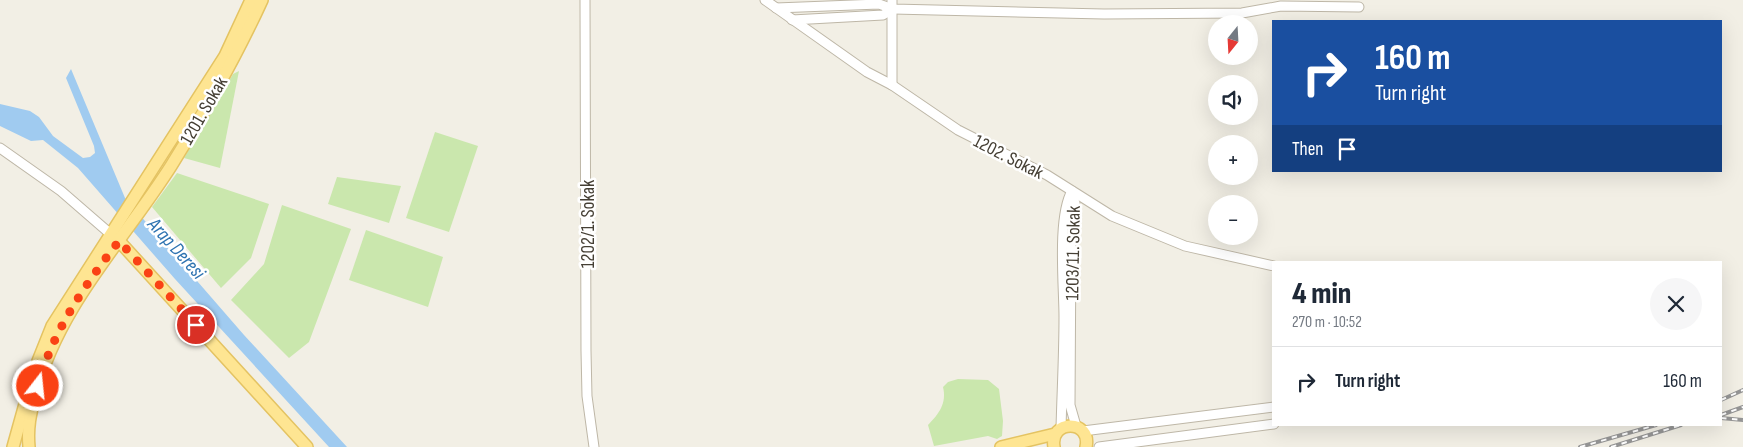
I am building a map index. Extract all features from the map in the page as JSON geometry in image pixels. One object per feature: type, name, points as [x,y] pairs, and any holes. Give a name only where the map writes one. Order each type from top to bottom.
[{"type":"main road","name":"1201. Sokak","points":[[133,211],[224,56],[251,0]]},
{"type":"main road","name":"1201. Sokak","points":[[133,211],[171,166],[210,99],[262,0]]},
{"type":"main road","points":[[29,447],[27,427],[44,364],[63,323],[133,211]]},
{"type":"main road","points":[[13,447],[46,336],[79,281],[117,235]]},
{"type":"main road","points":[[117,235],[307,447]]},
{"type":"main road","points":[[1001,447],[1058,431],[1068,425],[1079,428],[1086,438],[1086,447]]},
{"type":"main road","points":[[1054,447],[1058,431]]},
{"type":"street","name":"1202/1. Sokak","points":[[586,0],[586,360],[587,396],[594,447]]},
{"type":"street","name":"1202. Sokak","points":[[765,0],[867,72],[892,85],[958,130],[1047,175],[1071,192],[1112,216],[1169,241],[1210,253],[1272,266]]},
{"type":"street","points":[[776,8],[879,4],[1113,14],[1242,13],[1281,6],[1359,7]]},
{"type":"street","points":[[792,20],[883,15],[892,5]]},
{"type":"street","points":[[892,5],[892,85]]},
{"type":"street","points":[[0,148],[61,191],[117,235]]},
{"type":"street","name":"1203/11. Sokak","points":[[1068,313],[1064,238],[1067,202],[1071,192]]},
{"type":"street","points":[[1068,313],[1070,405],[1079,428],[1272,407]]},
{"type":"street","points":[[1058,431],[1068,313]]},
{"type":"street","points":[[1100,447],[1272,424]]},
{"type":"green space","points":[[239,71],[220,168],[184,158],[233,74]]},
{"type":"green space","points":[[435,132],[478,146],[449,232],[406,218]]},
{"type":"green space","points":[[177,173],[269,204],[251,258],[221,288],[152,207]]},
{"type":"green space","points":[[337,177],[401,186],[389,223],[328,204]]},
{"type":"green space","points":[[282,205],[351,229],[309,342],[289,358],[231,300],[264,264]]},
{"type":"green space","points":[[366,230],[443,257],[428,307],[349,280]]},
{"type":"green space","points":[[958,379],[988,380],[999,389],[1003,421],[1002,436],[997,439],[988,436],[934,446],[928,425],[936,417],[943,403],[943,387],[948,382]]},
{"type":"water","points":[[71,69],[125,198],[244,335],[347,447],[329,447],[175,279],[78,168],[43,140],[31,141],[0,126],[0,104],[30,111],[39,117],[53,136],[83,158],[90,157],[95,153],[94,146],[66,78]]},
{"type":"railway","points":[[1722,400],[1743,390]]},
{"type":"railway","points":[[1722,415],[1743,407]]},
{"type":"railway","points":[[1722,418],[1743,420]]},
{"type":"railway","points":[[1580,447],[1653,426]]},
{"type":"railway","points":[[1611,447],[1678,426]]},
{"type":"route","points":[[38,386],[44,364],[63,323],[100,266],[119,241],[196,325]]},
{"type":"water label","name":"Arap Deresi","points":[[177,248]]}]
